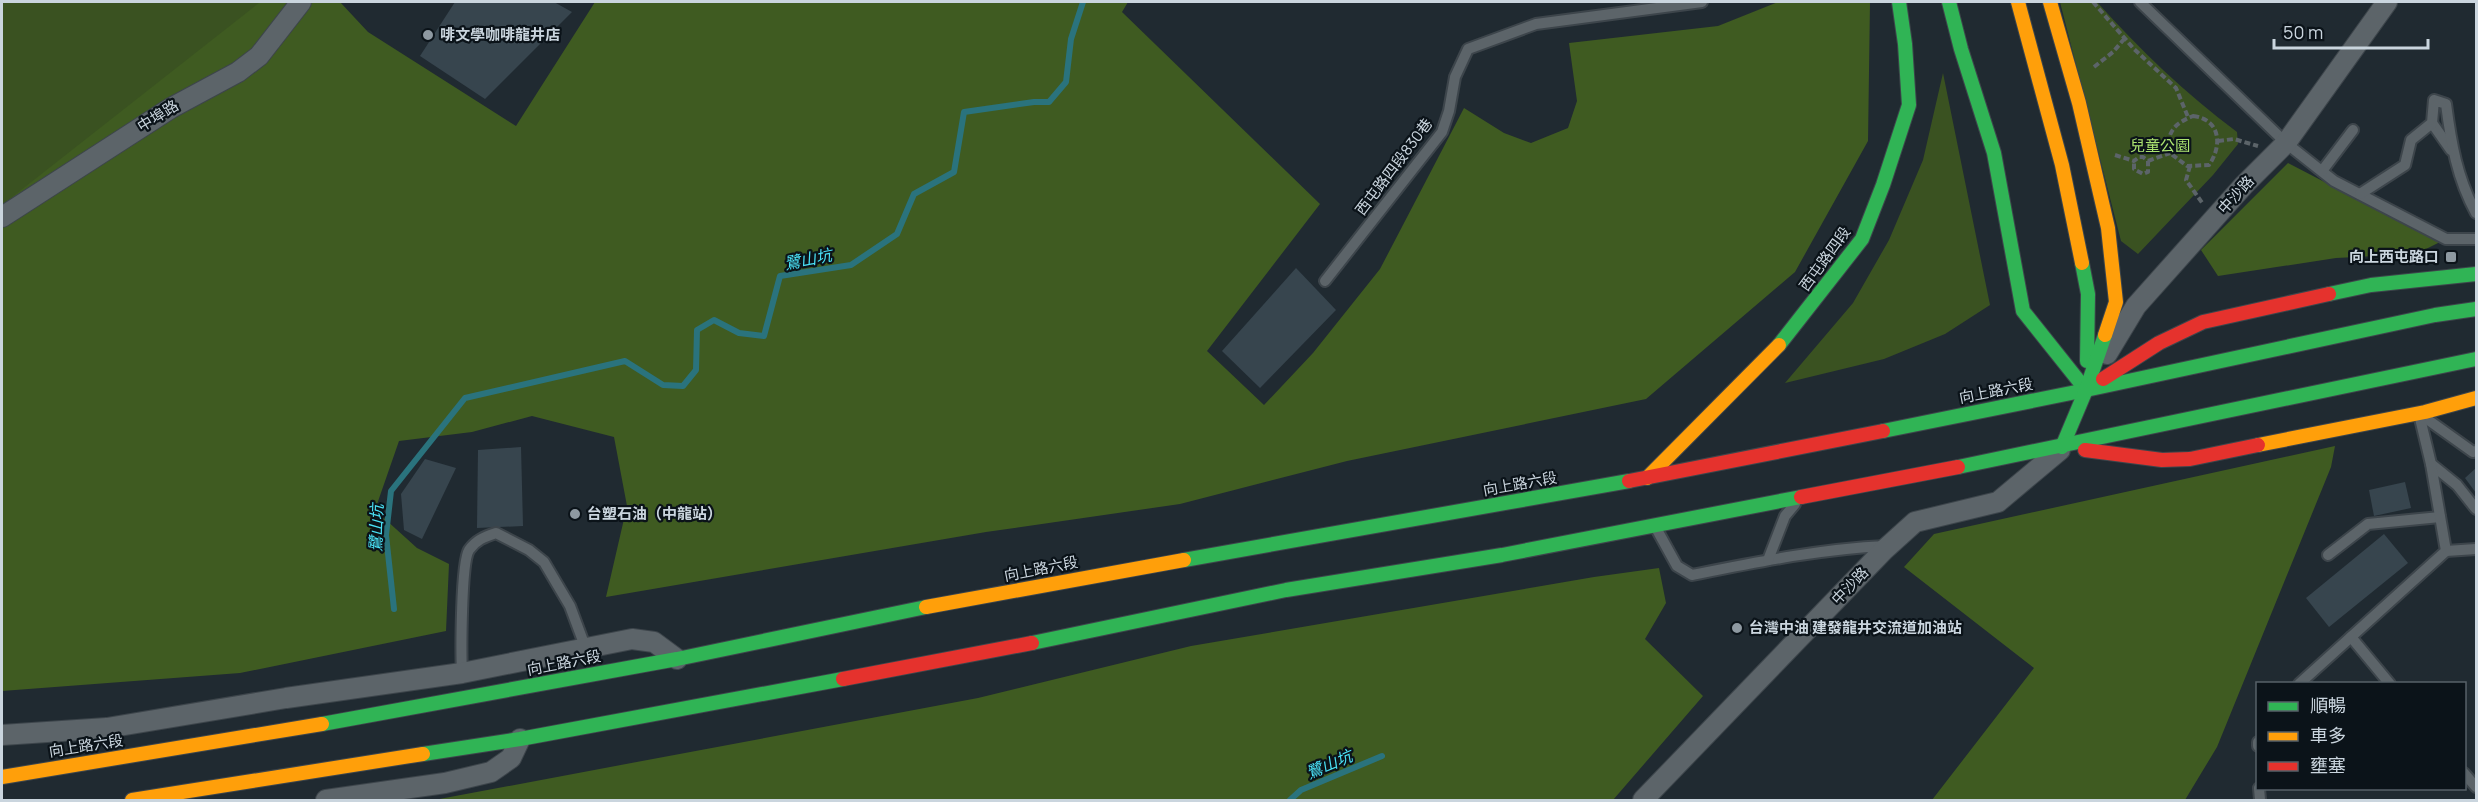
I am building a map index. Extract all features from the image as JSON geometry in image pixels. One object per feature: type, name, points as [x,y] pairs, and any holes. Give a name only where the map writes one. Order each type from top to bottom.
[{"type":"main road","name":"西屯路四段","points":[[1647,478],[1782,342],[1862,239],[1883,185],[1909,105],[1905,44],[1899,2]]},
{"type":"main road","points":[[1948,2],[1994,153],[2023,311],[2086,390]]},
{"type":"main road","points":[[2018,2],[2062,165],[2088,294],[2086,390]]},
{"type":"main road","points":[[2050,2],[2079,103],[2108,228],[2116,302],[2086,390],[2062,447]]},
{"type":"main road","points":[[1909,105],[1915,25]]},
{"type":"main road","name":"向上路六段","points":[[2086,390],[2159,343],[2203,322],[2372,285],[2476,274]]},
{"type":"main road","name":"向上路六段","points":[[2,777],[419,708],[677,659],[983,596],[1647,478],[2086,390],[2423,317],[2476,309]]},
{"type":"main road","points":[[132,801],[520,739],[975,655],[1286,590],[1502,555],[2062,447],[2476,358]]},
{"type":"main road","points":[[2062,447],[2162,460],[2190,459],[2355,424],[2419,414],[2476,398]]},
{"type":"street","name":"中埠路","points":[[2,217],[171,108],[238,72],[259,56],[301,2]]},
{"type":"street","name":"中沙路","points":[[2086,390],[2136,306],[2244,185],[2282,148],[2387,2]]},
{"type":"street","name":"中沙路","points":[[1643,801],[1889,546],[1915,522],[1998,502],[2062,447]]},
{"type":"street","points":[[2,735],[107,728],[462,672],[632,639],[654,642],[677,659]]},
{"type":"street","points":[[326,801],[445,783],[491,772],[511,758],[520,739]]},
{"type":"lane","name":"西屯路四段830巷","points":[[1325,281],[1442,132],[1449,111],[1455,77],[1468,50],[1536,24],[1702,2]]},
{"type":"lane","points":[[2140,2],[2282,148],[2322,171],[2334,181],[2446,239],[2476,239]]},
{"type":"lane","points":[[2452,150],[2432,123],[2434,100],[2446,104],[2452,150],[2460,180],[2476,213]]},
{"type":"lane","points":[[2360,194],[2405,165],[2411,140],[2432,123]]},
{"type":"lane","points":[[2322,171],[2353,130]]},
{"type":"lane","points":[[2465,239],[2476,231]]},
{"type":"lane","points":[[2419,414],[2460,445],[2473,452],[2476,451]]},
{"type":"lane","points":[[2419,414],[2431,464],[2446,551]]},
{"type":"lane","points":[[2431,464],[2457,485],[2476,509]]},
{"type":"lane","points":[[1768,560],[1785,516],[1791,507],[1804,496]]},
{"type":"lane","points":[[2328,555],[2368,524],[2440,517]]},
{"type":"lane","points":[[1655,525],[1677,566],[1692,575],[1837,549],[1889,546]]},
{"type":"lane","points":[[462,672],[460,644],[467,552],[478,539],[496,532],[529,550],[544,562],[570,606],[586,649]]},
{"type":"lane","points":[[2300,682],[2446,551],[2476,549]]},
{"type":"lane","points":[[2351,637],[2388,682]]},
{"type":"lane","points":[[2466,776],[2476,788]]},
{"type":"path","points":[[2093,2],[2125,38],[2176,88],[2188,118]]},
{"type":"path","points":[[2091,69],[2113,52],[2125,38]]},
{"type":"path","points":[[2204,117],[2213,126],[2218,141],[2215,156],[2209,165],[2190,166],[2178,161],[2170,153],[2168,140],[2172,129],[2181,120],[2204,117]]},
{"type":"path","points":[[2218,141],[2234,139],[2282,148]]},
{"type":"path","points":[[2148,161],[2170,153]]},
{"type":"path","points":[[2139,157],[2148,161],[2148,172],[2143,174],[2134,169],[2134,161],[2139,157]]},
{"type":"path","points":[[2190,166],[2186,180],[2215,219]]},
{"type":"green space","points":[[2,2],[261,2],[2,206]]},
{"type":"green space","points":[[260,2],[340,2],[368,32],[516,126],[595,2],[1128,2],[1122,12],[1320,204],[1207,351],[1264,405],[1313,353],[1380,269],[1464,108],[1504,133],[1531,143],[1568,128],[1577,101],[1569,43],[1718,26],[1778,2],[1870,2],[1868,141],[1795,272],[1646,399],[1347,461],[1180,504],[986,532],[606,597],[627,506],[614,437],[532,416],[472,432],[399,441],[375,510],[417,548],[449,564],[446,631],[240,673],[2,691],[2,205]]},
{"type":"green space","name":"兒童公園","points":[[2060,2],[2097,2],[2164,70],[2237,132],[2238,144],[2213,175],[2138,254],[2121,241]]},
{"type":"green space","points":[[1943,73],[1990,305],[1945,334],[1884,359],[1785,383],[1853,303],[1889,240],[1923,160]]},
{"type":"green space","points":[[2288,163],[2440,242],[2416,254],[2336,258],[2218,276],[2201,250]]},
{"type":"green space","points":[[2335,446],[2331,467],[2217,747],[2185,800],[1932,800],[2034,668],[1904,567],[1934,534]]},
{"type":"green space","points":[[1659,568],[1666,603],[1645,639],[1703,696],[1613,800],[434,800],[978,698],[1191,646],[1594,577]]},
{"type":"building","points":[[455,2],[554,2],[572,12],[485,99],[420,56]]},
{"type":"building","points":[[1296,268],[1336,310],[1260,388],[1222,351]]},
{"type":"building","points":[[521,447],[523,526],[477,528],[478,450]]},
{"type":"building","points":[[425,459],[456,468],[422,539],[404,530],[401,494]]},
{"type":"building","points":[[2476,468],[2476,493],[2465,478]]},
{"type":"building","points":[[2405,482],[2411,508],[2374,516],[2369,490]]},
{"type":"building","points":[[2384,534],[2408,563],[2329,627],[2306,598]]},
{"type":"waterway","name":"鷺山坑","points":[[394,609],[386,535],[391,491],[465,398],[625,361],[663,385],[683,386],[696,370],[697,330],[714,320],[739,333],[764,336],[780,276],[851,265],[897,234],[914,194],[954,172],[964,112],[1049,102],[1066,82],[1071,39],[1083,2]]},
{"type":"waterway","name":"鷺山坑","points":[[1290,800],[1301,790],[1382,756]]},
{"type":"traffic: fast","points":[[1779,345],[1862,239],[1883,185],[1909,105],[1905,44],[1899,2]]},
{"type":"traffic: fast","points":[[1949,2],[1961,49],[1994,153],[2023,311],[2086,390]]},
{"type":"traffic: fast","points":[[2082,263],[2088,294],[2087,361]]},
{"type":"traffic: fast","points":[[2329,294],[2371,285],[2476,274]]},
{"type":"traffic: fast","points":[[1883,431],[2435,315],[2476,309]]},
{"type":"traffic: fast","points":[[2062,447],[2086,390],[2105,335]]},
{"type":"traffic: fast","points":[[1958,467],[2476,359]]},
{"type":"traffic: fast","points":[[1184,560],[1629,481]]},
{"type":"traffic: fast","points":[[1032,643],[1286,590],[1502,555],[1801,497]]},
{"type":"traffic: fast","points":[[322,724],[677,659],[926,607]]},
{"type":"traffic: fast","points":[[423,754],[520,739],[843,679]]},
{"type":"traffic: slow","points":[[2018,2],[2062,165],[2082,263]]},
{"type":"traffic: slow","points":[[2050,2],[2079,103],[2108,228],[2116,302],[2105,335]]},
{"type":"traffic: slow","points":[[1647,478],[1779,345]]},
{"type":"traffic: slow","points":[[2258,445],[2425,412],[2476,398]]},
{"type":"traffic: slow","points":[[926,607],[1184,560]]},
{"type":"traffic: slow","points":[[2,777],[322,724]]},
{"type":"traffic: slow","points":[[132,800],[423,754]]},
{"type":"traffic: jam","points":[[2103,379],[2159,343],[2203,322],[2329,294]]},
{"type":"traffic: jam","points":[[1629,481],[1883,431]]},
{"type":"traffic: jam","points":[[2085,450],[2162,460],[2190,459],[2258,445]]},
{"type":"traffic: jam","points":[[1801,497],[1958,467]]},
{"type":"traffic: jam","points":[[843,679],[1032,643]]},
{"type":"place","name":"啡文學咖啡龍井店","points":[[428,35]]},
{"type":"place","name":"向上西屯路口","points":[[2451,257]]},
{"type":"place","name":"台塑石油（中龍站）","points":[[575,514]]},
{"type":"place","name":"台灣中油 建發龍井交流道加油站","points":[[1737,628]]}]
